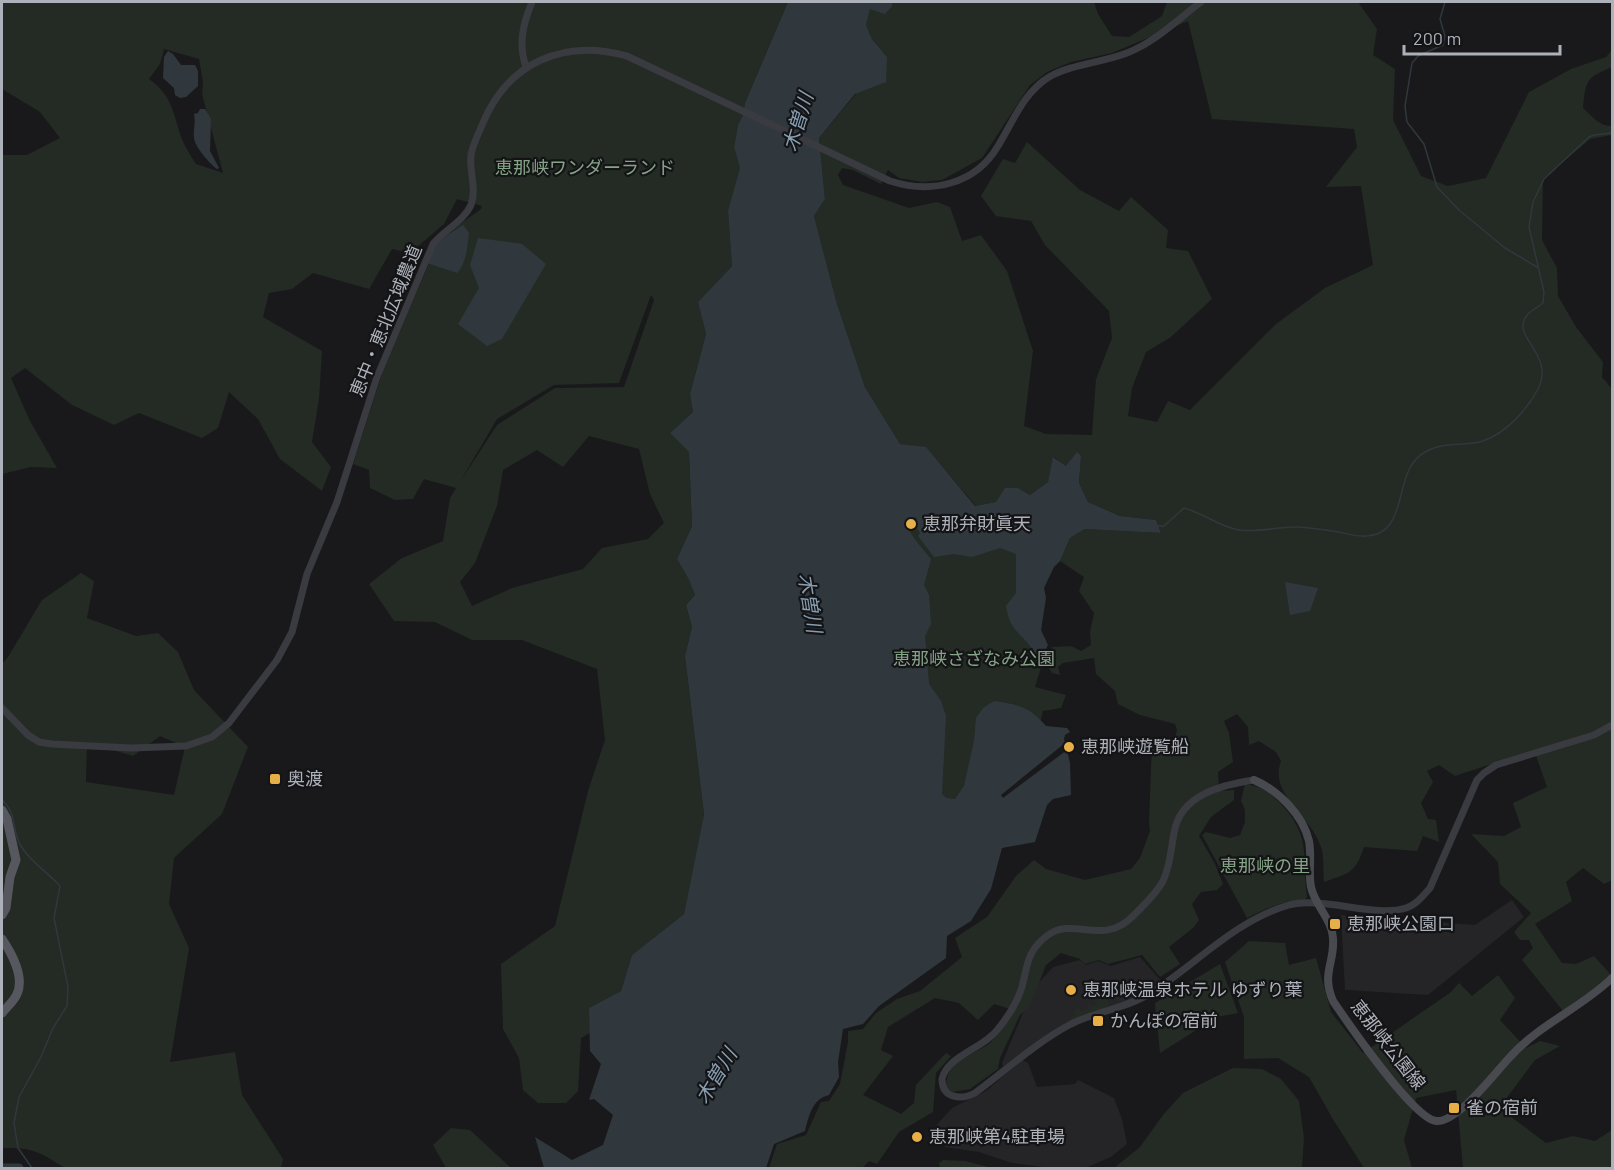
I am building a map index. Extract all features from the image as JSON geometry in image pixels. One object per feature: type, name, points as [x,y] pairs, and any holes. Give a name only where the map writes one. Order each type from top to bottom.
[{"type":"main road","name":"恵那峡公園線","points":[[1254,780],[1269,786],[1291,808],[1304,827],[1309,842],[1311,887],[1333,935],[1333,949],[1327,974],[1328,990],[1333,1001],[1396,1086],[1421,1113],[1435,1121],[1456,1113],[1528,1037],[1601,989],[1612,978]]},
{"type":"main road","points":[[2,810],[7,819],[16,860],[10,876],[7,904],[2,915]]},
{"type":"main road","points":[[2,939],[9,949],[20,983],[18,992],[2,1013]]},
{"type":"street","points":[[526,67],[522,55],[522,34],[532,2]]},
{"type":"street","name":"恵中・恵北広域農道","points":[[2,708],[28,735],[39,742],[95,747],[186,746],[212,737],[234,717],[277,660],[292,632],[307,574],[336,502],[384,356],[433,244],[442,233],[462,217],[470,206],[474,189],[471,154],[485,117],[503,88],[526,67],[566,52],[608,51],[636,59],[890,181],[906,186],[926,188],[959,182],[988,160],[1023,102],[1043,82],[1067,69],[1106,60],[1137,49],[1161,34],[1201,2]]},
{"type":"street","points":[[1254,780],[1201,795],[1185,807],[1176,823],[1163,881],[1152,896],[1122,926],[1103,931],[1059,929],[1044,939],[1027,960],[1021,989],[1004,1021],[989,1040],[950,1065],[943,1075],[943,1087],[949,1094],[959,1098],[975,1093],[1054,1034],[1082,1020],[1134,1002],[1152,992],[1254,920],[1289,905],[1317,903],[1385,910],[1406,908],[1419,900],[1430,888],[1472,790],[1484,773],[1496,765],[1594,735],[1612,725]]},
{"type":"shaded area","points":[[1512,900],[1524,917],[1428,995],[1345,990],[1341,915],[1475,925]]},
{"type":"shaded area","points":[[1140,957],[1161,981],[1148,990],[1140,983],[1129,986],[1133,999],[1067,1023],[1003,1067],[1002,1063],[1033,989],[1053,967],[1080,960],[1086,965],[1098,961],[1111,966]]},
{"type":"shaded area","points":[[1022,1060],[1028,1063],[1037,1087],[1075,1084],[1078,1080],[1114,1098],[1122,1119],[1127,1144],[1111,1157],[1085,1168],[1043,1167],[1012,1163],[979,1152],[945,1147],[933,1129],[952,1108],[986,1091]]},
{"type":"green space","name":"恵那峡ワンダーランド","points":[[2,2],[788,2],[745,103],[738,125],[734,147],[740,168],[728,210],[732,266],[698,302],[706,334],[690,394],[693,412],[670,433],[689,452],[692,526],[677,559],[695,595],[686,605],[692,627],[685,656],[704,814],[684,914],[632,955],[621,991],[589,1008],[590,1033],[581,1038],[578,1091],[566,1103],[538,1103],[523,1090],[519,1058],[503,1029],[501,964],[555,926],[588,791],[605,740],[597,669],[522,640],[472,640],[435,622],[394,621],[369,584],[402,558],[443,541],[450,498],[456,488],[424,479],[413,499],[395,500],[370,488],[369,470],[353,464],[382,374],[438,242],[482,206],[457,199],[444,224],[410,253],[392,249],[369,289],[313,273],[292,289],[269,293],[263,317],[322,351],[319,399],[312,442],[331,467],[322,491],[280,459],[258,419],[229,392],[218,428],[202,438],[139,413],[114,425],[72,405],[25,368],[11,378],[30,421],[57,468],[31,467],[2,474],[2,155],[27,155],[60,138],[40,112],[2,89]],"holes":[[[164,49],[199,59],[203,82],[202,94],[223,173],[196,164],[183,142],[168,99],[149,79],[160,64]],[[651,295],[654,300],[624,387],[555,388],[497,425],[460,482],[497,419],[554,385],[619,383]],[[589,436],[639,449],[650,494],[664,523],[648,539],[602,548],[583,569],[512,588],[472,606],[460,582],[475,563],[497,506],[503,470],[537,450],[563,467]]]},
{"type":"green space","points":[[892,2],[1094,2],[1098,14],[1112,36],[1129,37],[1162,16],[1167,2],[1358,2],[1377,29],[1373,55],[1395,69],[1393,120],[1421,176],[1448,186],[1486,178],[1529,92],[1571,69],[1606,57],[1612,50],[1612,67],[1592,77],[1589,81],[1583,108],[1600,123],[1612,126],[1612,135],[1590,139],[1543,179],[1542,240],[1557,268],[1558,296],[1576,327],[1603,362],[1602,377],[1612,389],[1612,880],[1604,884],[1583,868],[1566,882],[1572,901],[1535,924],[1562,963],[1576,964],[1594,956],[1612,976],[1563,1011],[1522,960],[1533,948],[1529,940],[1520,940],[1514,932],[1531,913],[1500,884],[1498,862],[1471,834],[1504,836],[1521,827],[1513,803],[1547,787],[1534,750],[1455,776],[1439,765],[1427,771],[1433,782],[1421,803],[1428,819],[1436,820],[1439,842],[1423,836],[1417,851],[1364,847],[1354,868],[1340,877],[1324,882],[1322,850],[1310,827],[1286,795],[1279,773],[1281,761],[1276,752],[1259,741],[1249,745],[1248,727],[1237,714],[1224,721],[1229,733],[1233,762],[1218,772],[1219,791],[1234,790],[1234,800],[1211,817],[1199,836],[1223,884],[1217,890],[1201,892],[1192,904],[1199,920],[1193,928],[1169,947],[1180,964],[1160,977],[1142,955],[1108,964],[1099,960],[1085,964],[1080,959],[1061,953],[1046,965],[1030,1006],[1020,1015],[1000,1058],[998,1069],[970,1089],[953,1092],[946,1087],[951,1069],[962,1059],[991,1042],[1014,1010],[994,1004],[978,1020],[959,1003],[935,998],[888,1027],[881,1050],[893,1056],[863,1095],[901,1114],[914,1103],[916,1085],[946,1053],[951,1056],[936,1073],[933,1112],[899,1132],[877,1164],[869,1161],[862,1168],[769,1168],[777,1144],[806,1135],[821,1102],[829,1101],[840,1084],[848,1031],[863,1029],[876,1013],[897,999],[920,991],[962,957],[955,938],[987,917],[1016,876],[1034,860],[1046,869],[1085,880],[1131,869],[1140,858],[1150,831],[1152,744],[1173,746],[1177,730],[1175,724],[1140,715],[1118,704],[1115,691],[1096,674],[1094,658],[1063,663],[1058,667],[1060,675],[1052,673],[1047,665],[1052,647],[1071,646],[1081,651],[1091,645],[1090,632],[1094,613],[1079,591],[1084,577],[1060,561],[1070,538],[1085,529],[1161,533],[1156,520],[1120,516],[1088,502],[1079,483],[1081,456],[1066,466],[1054,457],[1048,482],[1030,495],[1018,488],[996,502],[976,506],[926,448],[900,444],[865,387],[837,304],[814,216],[825,199],[819,138],[887,57],[872,39],[866,25],[870,9],[892,6]],"holes":[[[1188,21],[1212,119],[1354,129],[1357,147],[1326,187],[1361,186],[1373,265],[1325,288],[1276,324],[1190,410],[1168,401],[1157,422],[1128,416],[1132,388],[1146,352],[1171,337],[1212,299],[1188,251],[1166,248],[1168,230],[1131,197],[1119,211],[1080,190],[1027,142],[1015,163],[1003,159],[981,196],[996,216],[1031,221],[1045,245],[1109,311],[1112,338],[1096,379],[1092,435],[1046,434],[1024,426],[1033,351],[1007,271],[981,235],[962,241],[950,207],[937,202],[909,208],[843,185],[838,175],[842,168],[853,170],[881,184],[888,170],[899,178],[922,182],[942,180],[982,158],[1030,85],[1047,72],[1071,62],[1112,53]]]},
{"type":"green space","name":"恵那峡さざなみ公園","points":[[920,509],[1024,549],[1019,628],[1047,648],[1035,687],[1066,695],[1061,708],[1043,711],[1040,723],[964,803],[936,802],[894,516]]},
{"type":"green space","points":[[81,573],[94,581],[87,618],[136,636],[158,633],[178,652],[194,690],[248,747],[222,814],[174,858],[169,904],[189,948],[170,1062],[235,1052],[242,1095],[283,1159],[281,1168],[65,1168],[36,1152],[21,1148],[2,1148],[2,664],[42,600]],"holes":[[[160,736],[185,747],[174,795],[86,782],[87,742],[133,756]]]},
{"type":"green space","name":"恵那峡の里","points":[[1245,784],[1262,788],[1291,816],[1302,838],[1304,848],[1307,897],[1305,900],[1275,906],[1247,918],[1202,835],[1206,832],[1230,838],[1240,835],[1245,822],[1245,810],[1241,801]]},
{"type":"green space","points":[[1249,941],[1285,943],[1289,965],[1316,958],[1331,1012],[1363,1053],[1451,992],[1459,983],[1472,996],[1498,975],[1515,998],[1500,1020],[1526,1048],[1540,1041],[1560,1046],[1535,1060],[1499,1108],[1546,1143],[1573,1136],[1595,1141],[1612,1130],[1612,1168],[1463,1168],[1456,1090],[1416,1098],[1404,1140],[1412,1168],[1364,1168],[1309,1077],[1278,1058],[1244,1059],[1244,1017],[1225,962]]},
{"type":"green space","points":[[1220,964],[1238,1013],[1217,1017],[1160,1053],[1155,1003]]},
{"type":"green space","points":[[1106,996],[1110,1006],[1072,1020],[1071,1017],[1075,1015],[1075,1010],[1078,1008],[1081,1012],[1089,1008],[1087,1003],[1091,1007],[1097,1005],[1096,1001]]},
{"type":"green space","points":[[1233,1068],[1262,1069],[1281,1079],[1299,1101],[1304,1138],[1302,1168],[1114,1168],[1140,1147],[1163,1115],[1183,1093]]},
{"type":"green space","points":[[451,1128],[470,1130],[511,1168],[446,1168],[433,1145]]},
{"type":"green space","points":[[943,1160],[965,1161],[992,1168],[940,1168],[939,1163]]},
{"type":"water","name":"木曽川","points":[[788,2],[892,2],[892,6],[885,14],[870,9],[866,25],[872,39],[887,57],[886,82],[855,94],[819,138],[825,199],[814,216],[837,304],[865,387],[900,444],[926,447],[975,506],[996,502],[1005,488],[1018,488],[1030,495],[1048,482],[1053,457],[1066,466],[1077,452],[1081,456],[1079,483],[1088,502],[1120,516],[1156,520],[1161,533],[1085,529],[1070,538],[1044,588],[1046,598],[1041,630],[1048,645],[1042,656],[1036,656],[1011,623],[1006,606],[1016,593],[1016,554],[1000,548],[972,557],[954,554],[934,557],[918,536],[920,533],[917,528],[917,518],[906,520],[912,534],[931,559],[924,585],[929,595],[931,624],[925,636],[929,684],[941,701],[946,716],[942,794],[946,798],[955,799],[964,786],[974,741],[976,718],[983,708],[994,701],[1029,710],[1046,726],[1067,728],[1070,732],[1065,735],[1064,739],[1070,763],[1071,795],[1053,799],[1047,805],[1035,842],[1002,848],[991,889],[971,921],[947,936],[946,958],[879,1006],[863,1024],[843,1029],[838,1062],[839,1077],[829,1095],[815,1104],[805,1131],[774,1144],[766,1168],[544,1168],[535,1137],[572,1160],[603,1145],[613,1115],[594,1099],[589,1100],[601,1064],[590,1051],[589,1008],[621,991],[632,955],[684,914],[704,814],[685,656],[692,627],[686,605],[695,595],[677,559],[692,526],[689,452],[670,433],[693,412],[690,394],[706,334],[698,302],[732,266],[728,210],[740,168],[734,147],[738,125],[745,103]]},
{"type":"water","points":[[168,51],[181,65],[195,65],[198,71],[198,86],[186,97],[180,98],[175,95],[174,88],[163,78],[164,57]]},
{"type":"water","points":[[200,109],[205,109],[211,119],[210,151],[219,168],[217,169],[203,155],[195,142],[194,114]]},
{"type":"water","points":[[463,225],[469,233],[468,244],[465,259],[457,273],[427,263],[437,242]]},
{"type":"water","points":[[478,238],[522,244],[546,264],[502,339],[487,346],[458,324],[479,288],[470,265]]},
{"type":"water","points":[[1285,582],[1318,588],[1310,611],[1290,615]]},
{"type":"pier","points":[[1065,743],[1067,750],[1003,798],[1001,795]]},
{"type":"waterway","points":[[1445,2],[1440,19],[1445,36],[1443,45],[1418,56],[1412,63],[1405,106],[1407,122],[1424,144],[1437,187],[1459,210],[1505,248],[1537,267]]},
{"type":"waterway","points":[[1157,526],[1164,526],[1184,508],[1239,530],[1299,527],[1370,536],[1377,534],[1390,524],[1395,515],[1406,476],[1417,459],[1425,452],[1439,446],[1483,441],[1508,427],[1533,397],[1542,376],[1541,365],[1527,338],[1523,322],[1528,314],[1543,303],[1544,292],[1529,227],[1533,202],[1544,179],[1589,137],[1612,133]]},
{"type":"waterway","points":[[2,800],[10,811],[18,840],[25,852],[60,886],[54,918],[68,987],[67,1006],[53,1028],[41,1057],[19,1097],[14,1123],[18,1148],[32,1168]]},
{"type":"waterway","points":[[2,1168],[19,1168]]},
{"type":"place","name":"恵那弁財眞天","points":[[911,524]]},
{"type":"place","name":"恵那峡遊覧船","points":[[1069,747]]},
{"type":"place","name":"奥渡","points":[[275,779]]},
{"type":"place","name":"恵那峡公園口","points":[[1335,924]]},
{"type":"place","name":"恵那峡温泉ホテル ゆずり葉","points":[[1071,990]]},
{"type":"place","name":"かんぽの宿前","points":[[1098,1021]]},
{"type":"place","name":"雀の宿前","points":[[1454,1108]]},
{"type":"place","name":"恵那峡第4駐車場","points":[[917,1137]]}]
